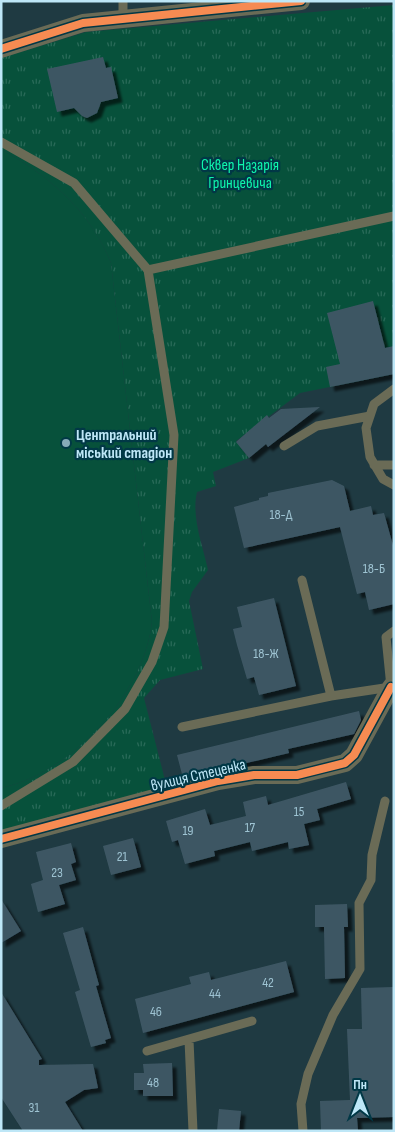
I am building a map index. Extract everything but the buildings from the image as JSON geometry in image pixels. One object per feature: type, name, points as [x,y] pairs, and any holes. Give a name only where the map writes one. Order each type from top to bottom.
[{"type":"street","points":[[1,49],[123,10],[302,1]]},
{"type":"street","name":"вулиця Стеценка","points":[[1,839],[218,781],[254,774],[296,775],[345,763],[354,755],[392,687]]},
{"type":"lane","points":[[1,142],[74,183],[148,270],[174,436],[164,627],[152,662],[125,709],[73,762],[1,806]]},
{"type":"lane","points":[[148,270],[394,216]]},
{"type":"lane","points":[[394,389],[374,404],[366,428],[370,457],[383,479],[394,485]]},
{"type":"lane","points":[[284,446],[317,426],[370,416]]},
{"type":"lane","points":[[374,465],[394,465]]},
{"type":"lane","points":[[302,580],[331,696]]},
{"type":"lane","points":[[182,727],[331,696],[392,687],[386,637],[394,631]]},
{"type":"lane","points":[[303,1131],[301,1104],[308,1074],[333,1015],[360,969],[359,903],[370,880],[372,856],[385,800]]},
{"type":"lane","points":[[147,1051],[252,1022]]},
{"type":"lane","points":[[189,1040],[193,1131]]},
{"type":"green space","name":"Сквер Назарія Гринцевича","points":[[394,5],[394,374],[300,393],[236,441],[249,458],[213,472],[216,486],[197,492],[195,511],[208,570],[192,592],[189,601],[203,669],[160,680],[144,698],[167,788],[1,833],[1,788],[28,780],[53,766],[78,748],[100,726],[119,702],[135,676],[146,649],[152,622],[111,263],[92,227],[66,196],[19,159],[1,149],[1,58],[86,32]]},
{"type":"green space","name":"Центральний міський стадіон","points":[[1,149],[19,159],[66,196],[92,227],[111,263],[152,622],[146,649],[135,676],[119,702],[100,726],[78,748],[53,766],[28,780],[1,788]]},
{"type":"cycle path","points":[[1,49],[83,23],[301,1]]},
{"type":"cycle path","points":[[1,839],[218,781],[254,775],[297,775],[345,763],[354,755],[391,687]]},
{"type":"place","name":"Центральний міський стадіон","points":[[66,443]]}]
